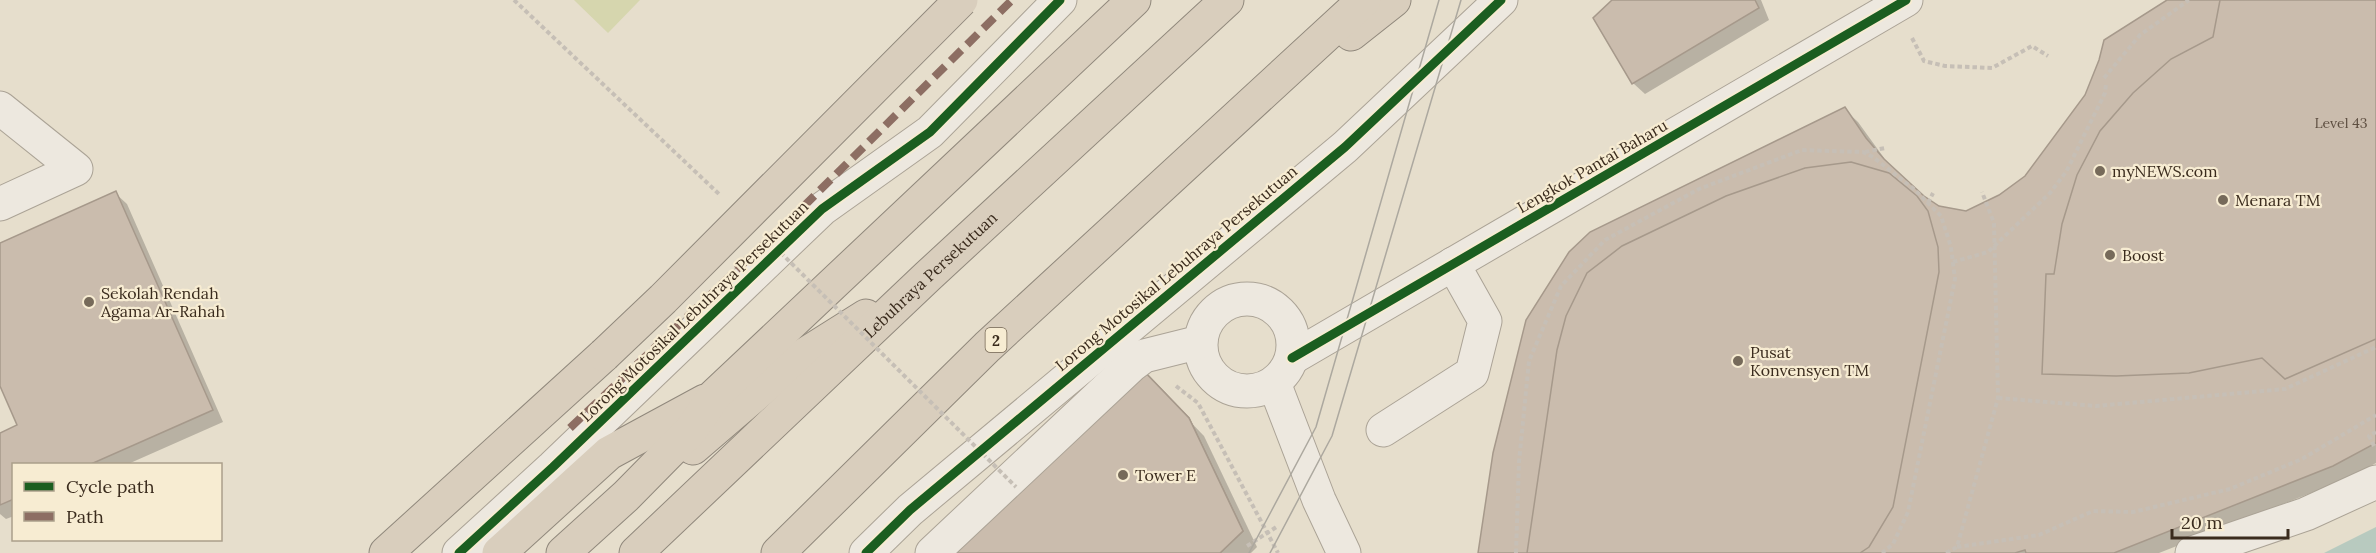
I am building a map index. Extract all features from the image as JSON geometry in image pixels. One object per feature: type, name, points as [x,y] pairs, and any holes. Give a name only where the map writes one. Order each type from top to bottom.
[{"type":"highway","points":[[386,553],[663,299],[961,0]]},
{"type":"highway","name":"Lebuhraya Persekutuan","points":[[636,553],[928,276],[1227,0]]},
{"type":"highway","name":"2","points":[[778,553],[987,347],[1364,0]]},
{"type":"highway","points":[[1220,134],[1395,0]]},
{"type":"highway","points":[[563,553],[626,496],[690,430],[715,395],[1122,7]]},
{"type":"highway","points":[[572,553],[793,362],[928,276]]},
{"type":"highway","points":[[499,553],[609,453],[715,395]]},
{"type":"street","name":"Lorong Motosikal Lebuhraya Persekutuan","points":[[459,553],[561,459],[822,209],[930,132],[1060,0]]},
{"type":"street","name":"Lorong Motosikal Lebuhraya Persekutuan","points":[[866,553],[910,510],[1345,147],[1501,0]]},
{"type":"street","name":"Lengkok Pantai Baharu","points":[[1283,370],[1453,264],[1906,0]]},
{"type":"street","points":[[0,108],[76,169],[0,204]]},
{"type":"street","points":[[1383,430],[1472,373],[1485,321],[1453,264]]},
{"type":"street","points":[[1283,370],[1261,389],[1245,392],[1231,389],[1218,382],[1208,370],[1202,357],[1200,342],[1204,327],[1213,314],[1225,304],[1240,299],[1255,300],[1269,305],[1282,314],[1292,335],[1283,370],[1319,500],[1344,553]]},
{"type":"street","points":[[932,553],[1132,365],[1144,356],[1200,342]]},
{"type":"street","points":[[2192,553],[2306,514],[2376,482]]},
{"type":"path","points":[[2104,78],[2140,35],[2189,0]]},
{"type":"path","points":[[1909,33],[1924,61],[1946,66],[1992,68],[2032,46],[2048,56]]},
{"type":"path","points":[[1953,262],[1988,252],[2050,193],[2066,172],[2105,93],[2106,84]]},
{"type":"path","points":[[1516,553],[1519,462],[1529,361],[1562,286],[1605,240],[1699,189],[1802,150],[1863,152],[1885,148]]},
{"type":"path","points":[[1863,152],[1929,203],[1941,216],[1949,237],[1955,279],[1908,512],[1893,544],[1882,553]]},
{"type":"path","points":[[1957,547],[1998,398],[1994,223],[1982,192]]},
{"type":"path","points":[[1929,203],[1933,193]]},
{"type":"path","points":[[1998,398],[2096,406],[2285,389],[2376,347]]},
{"type":"path","points":[[1172,383],[1198,403],[1278,553]]},
{"type":"path","points":[[1946,553],[1957,547],[2039,535],[2093,511],[2133,512],[2230,489],[2302,459],[2376,415]]},
{"type":"path","points":[[2376,432],[2369,436],[2376,450]]},
{"type":"path","points":[[1247,546],[1278,526]]},
{"type":"green space","points":[[574,0],[640,0],[608,33]]},
{"type":"shaded area","points":[[2376,527],[2376,553],[2324,553]]},
{"type":"building","points":[[1612,0],[1755,0],[1759,8],[1632,84],[1593,18]]},
{"type":"building","points":[[2167,0],[2376,0],[2376,443],[2333,466],[2114,553],[2026,553],[2025,550],[2015,553],[1478,553],[1493,453],[1526,320],[1569,252],[1590,232],[1845,107],[1866,138],[1884,159],[1924,196],[1939,206],[1966,211],[1999,195],[2025,176],[2085,95],[2099,60],[2104,40]]},
{"type":"building","name":"Menara TM","points":[[2220,0],[2376,0],[2376,339],[2285,379],[2262,358],[2189,373],[2116,376],[2042,374],[2046,274],[2054,274],[2062,224],[2077,175],[2100,131],[2133,93],[2171,59],[2213,37]]},
{"type":"building","name":"Pusat Konvensyen TM","points":[[1851,162],[1889,173],[1917,196],[1928,211],[1938,247],[1939,272],[1893,507],[1869,547],[1860,553],[1527,553],[1557,350],[1566,316],[1587,273],[1622,246],[1726,196],[1805,168]]},
{"type":"building","name":"Sekolah Rendah Agama Ar-Rahah","points":[[116,191],[213,410],[93,463],[12,463],[12,500],[0,505],[0,433],[17,425],[0,386],[0,243]]},
{"type":"building","name":"Tower E","points":[[1140,367],[1189,418],[1243,531],[1220,553],[950,553]]},
{"type":"building","name":"Tower E","points":[[1140,367],[1189,418],[1243,531],[1220,553],[950,553]]},
{"type":"tram line","points":[[1249,553],[1316,427],[1439,0]]},
{"type":"tram line","points":[[1270,553],[1332,436],[1461,0]]},
{"type":"marked path","points":[[570,428],[803,207],[1012,0]]},
{"type":"cycle path","points":[[459,553],[553,467],[822,209],[930,132],[1060,0]]},
{"type":"cycle path","points":[[866,553],[910,510],[1345,147],[1501,0]]},
{"type":"cycle path","points":[[1292,358],[1906,0]]},
{"type":"place","name":"myNEWS.com","points":[[2100,171]]},
{"type":"place","name":"Menara TM","points":[[2223,200]]},
{"type":"place","name":"Boost","points":[[2110,255]]},
{"type":"place","name":"Sekolah Rendah Agama Ar-Rahah","points":[[89,302]]},
{"type":"place","name":"Pusat Konvensyen TM","points":[[1738,361]]},
{"type":"place","name":"Tower E","points":[[1123,475]]}]
